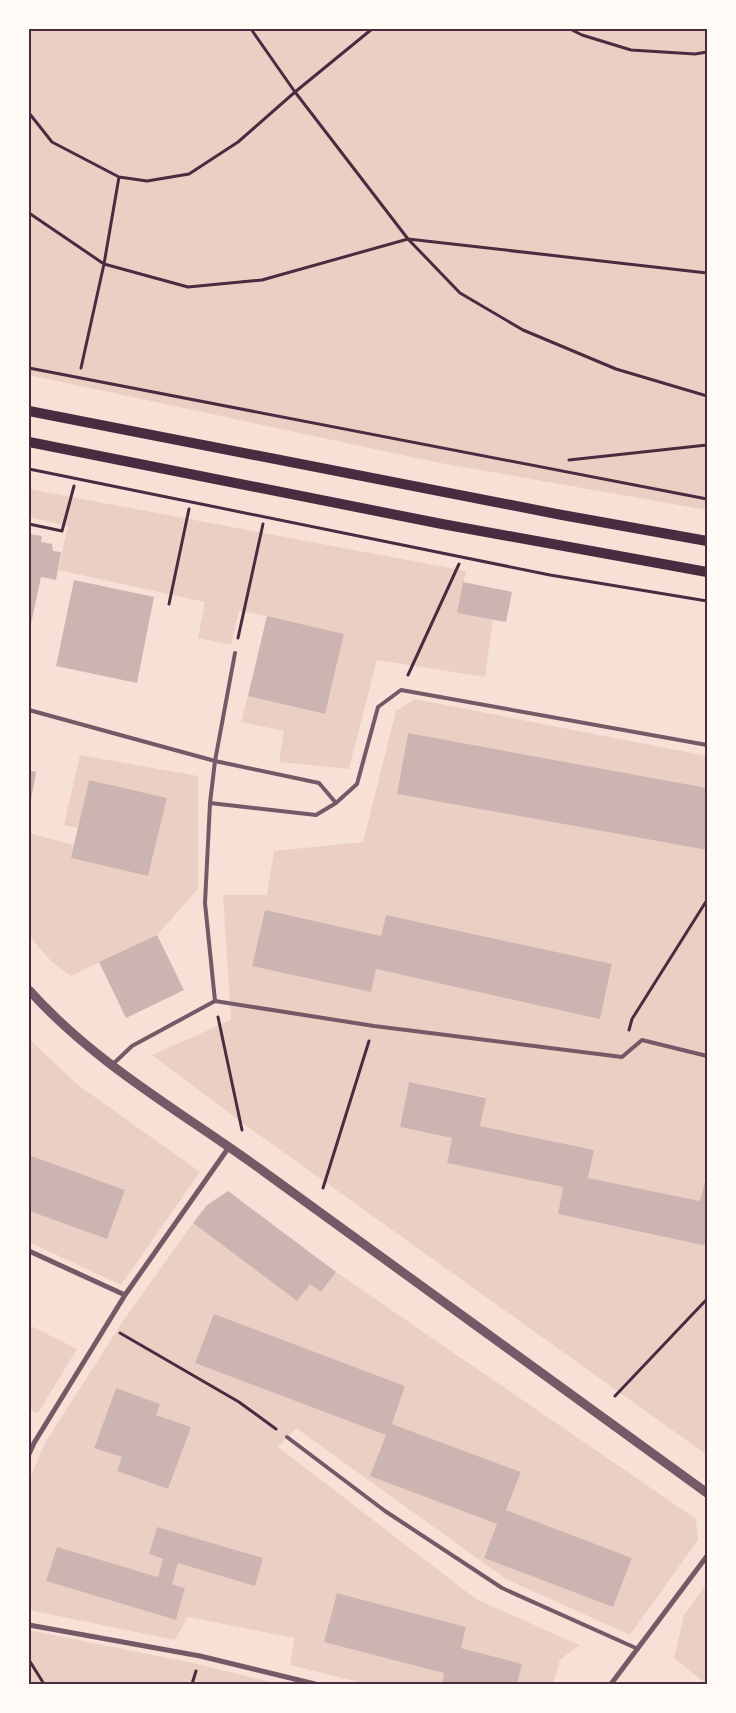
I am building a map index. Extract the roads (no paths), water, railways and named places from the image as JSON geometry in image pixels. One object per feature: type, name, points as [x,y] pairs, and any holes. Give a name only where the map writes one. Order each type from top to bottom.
[{"type":"main road","points":[[29,411],[562,515],[707,541]]},
{"type":"main road","points":[[29,442],[442,524],[707,572]]},
{"type":"street","points":[[29,990],[44,1007],[111,1066],[230,1147],[707,1493]]},
{"type":"street","points":[[29,1454],[125,1295],[230,1147]]},
{"type":"street","points":[[29,1251],[125,1295]]},
{"type":"street","points":[[611,1684],[707,1556]]},
{"type":"street","points":[[29,1625],[200,1656],[315,1684]]},
{"type":"lane","points":[[215,1001],[205,902],[210,803],[215,761],[235,654]]},
{"type":"lane","points":[[210,803],[316,815],[336,803],[357,784],[378,707],[401,690],[707,745]]},
{"type":"lane","points":[[29,710],[215,761],[319,783],[336,803]]},
{"type":"lane","points":[[111,1066],[132,1046],[215,1001],[374,1026],[622,1057],[642,1040],[707,1056]]},
{"type":"lane","points":[[287,1437],[385,1511],[502,1588],[638,1649]]}]
